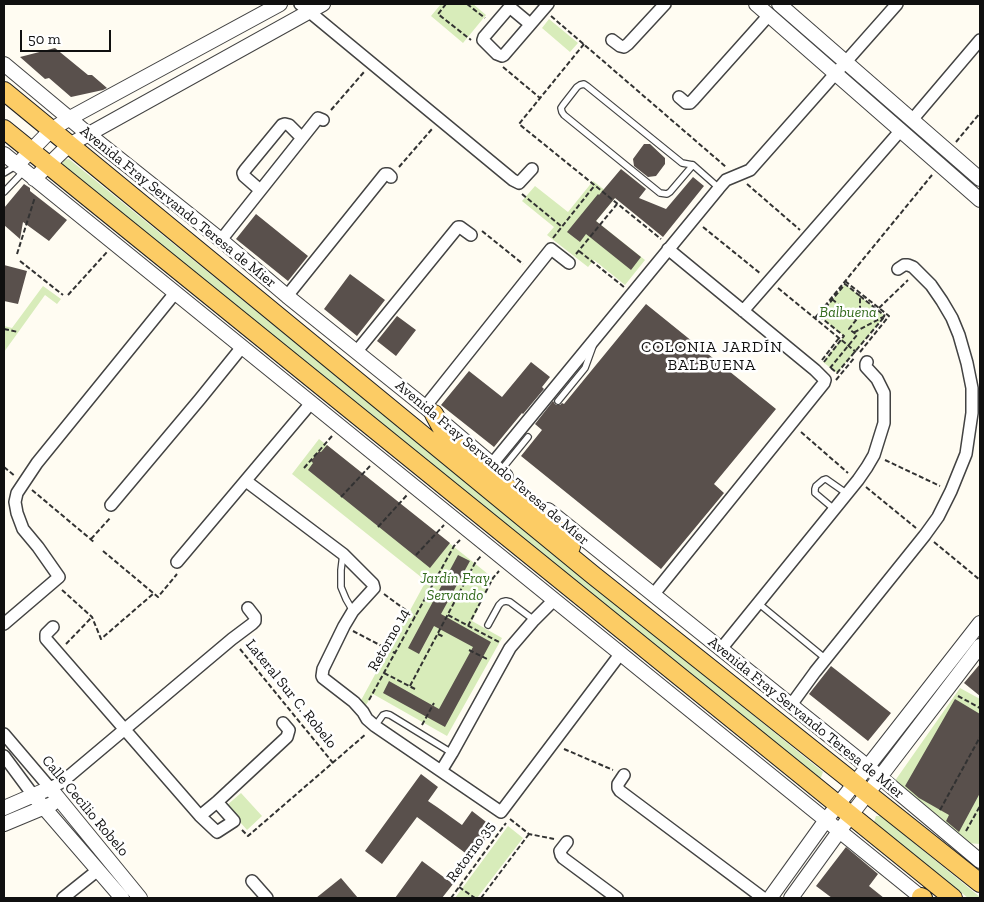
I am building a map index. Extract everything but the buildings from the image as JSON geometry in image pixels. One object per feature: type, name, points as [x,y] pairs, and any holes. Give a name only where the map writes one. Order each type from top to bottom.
[{"type":"main road","name":"Avenida Fray Servando Teresa de Mier","points":[[4,91],[593,575],[980,883]]},
{"type":"main road","points":[[4,129],[953,898]]},
{"type":"main road","points":[[430,410],[447,438],[554,526],[593,575]]},
{"type":"street","points":[[29,175],[30,151],[51,130],[280,4]]},
{"type":"street","points":[[29,175],[48,165],[69,144],[304,7],[323,4]]},
{"type":"street","points":[[612,40],[624,47],[665,4]]},
{"type":"street","points":[[756,4],[980,200]]},
{"type":"street","points":[[779,4],[976,175],[961,182]]},
{"type":"street","points":[[492,464],[726,180],[750,170],[897,4]]},
{"type":"street","points":[[530,24],[509,8],[483,40],[497,54],[502,56],[506,54],[545,6]]},
{"type":"street","points":[[304,7],[513,180],[519,183],[532,169]]},
{"type":"street","points":[[679,98],[686,103],[690,103],[769,15]]},
{"type":"street","points":[[912,120],[980,40]]},
{"type":"street","name":"Avenida Fray Servando Teresa de Mier","points":[[4,64],[287,296],[430,410],[503,474],[881,777],[980,861]]},
{"type":"street","points":[[221,240],[318,118],[323,120]]},
{"type":"street","points":[[260,190],[244,176],[245,170],[282,125],[289,125],[302,138]]},
{"type":"street","points":[[743,311],[901,130]]},
{"type":"street","points":[[4,154],[922,898]]},
{"type":"street","points":[[287,296],[385,174],[391,177]]},
{"type":"street","points":[[358,352],[458,227],[471,235]]},
{"type":"street","points":[[430,410],[551,249],[569,263]]},
{"type":"street","points":[[653,595],[825,380],[819,366],[743,311],[668,249]]},
{"type":"street","points":[[791,705],[938,517],[966,454],[976,388],[962,345],[952,318],[931,285],[918,271],[908,264],[898,269]]},
{"type":"street","points":[[4,624],[58,577],[24,529],[16,513],[15,502],[23,482],[37,462],[175,293]]},
{"type":"street","points":[[111,505],[242,347]]},
{"type":"street","points":[[721,649],[858,480],[874,455],[884,423],[884,393],[877,379],[866,367],[867,362]]},
{"type":"street","points":[[177,562],[311,403]]},
{"type":"street","points":[[246,481],[344,554],[373,584],[374,588],[353,611],[344,626],[323,670],[322,676],[325,680],[354,702],[375,726],[505,815],[553,744],[621,653]]},
{"type":"street","points":[[441,770],[510,648],[554,600]]},
{"type":"street","points":[[4,808],[62,782],[252,624],[255,617],[248,608]]},
{"type":"street","points":[[791,898],[840,831],[845,810],[861,789],[868,767],[980,623]]},
{"type":"street","points":[[53,627],[46,634],[46,639],[200,816],[217,832],[234,820],[217,802]]},
{"type":"street","points":[[861,789],[881,777],[980,646]]},
{"type":"street","points":[[200,816],[287,737],[289,730],[283,723]]},
{"type":"street","name":"Calle Cecilio Robelo","points":[[4,734],[140,898]]},
{"type":"street","name":"Calle Cecilio Robelo","points":[[4,756],[33,795],[122,898]]},
{"type":"street","points":[[624,775],[618,784],[620,791],[763,898]]},
{"type":"street","points":[[4,824],[60,800]]},
{"type":"street","points":[[770,898],[826,820],[845,810]]},
{"type":"street","points":[[566,842],[560,851],[563,858],[618,898]]},
{"type":"street","points":[[63,898],[98,870]]},
{"type":"street","points":[[252,881],[267,898]]},
{"type":"lane","points":[[693,165],[670,192],[667,194],[660,193],[564,115],[561,108],[577,87],[584,84],[682,163],[693,165],[719,188]]},
{"type":"lane","points":[[4,173],[29,175]]},
{"type":"lane","points":[[5,189],[29,175]]},
{"type":"lane","points":[[558,401],[585,368],[598,335]]},
{"type":"lane","points":[[503,474],[503,468],[528,437]]},
{"type":"lane","points":[[834,509],[815,493],[814,489],[816,486],[826,479],[846,494]]},
{"type":"lane","points":[[344,554],[341,570],[341,587],[353,611]]},
{"type":"lane","points":[[488,625],[499,605],[506,601],[534,620]]},
{"type":"lane","points":[[757,603],[826,659]]},
{"type":"lane","points":[[375,726],[382,715],[386,714],[452,753]]},
{"type":"path","points":[[467,4],[494,25]]},
{"type":"path","points":[[545,6],[736,176],[807,236]]},
{"type":"path","points":[[323,120],[372,63]]},
{"type":"path","points":[[955,143],[980,113]]},
{"type":"path","points":[[391,177],[440,120]]},
{"type":"path","points":[[17,254],[29,175]]},
{"type":"path","points":[[814,318],[931,177]]},
{"type":"path","points":[[519,183],[521,194],[562,226]]},
{"type":"path","points":[[551,249],[547,245],[595,185],[661,239],[668,249]]},
{"type":"path","points":[[569,263],[617,204]]},
{"type":"path","points":[[693,219],[867,362]]},
{"type":"path","points":[[471,235],[477,227],[533,272]]},
{"type":"path","points":[[68,295],[114,244]]},
{"type":"path","points":[[579,251],[632,293]]},
{"type":"path","points":[[20,261],[63,295]]},
{"type":"path","points":[[879,308],[918,271]]},
{"type":"path","points":[[824,383],[836,380],[889,316],[844,280]]},
{"type":"path","points":[[819,366],[844,336],[819,316],[845,284],[885,316]]},
{"type":"path","points":[[860,296],[860,315],[849,329],[857,335],[830,368],[837,373],[885,316]]},
{"type":"path","points":[[832,300],[856,320]]},
{"type":"path","points":[[853,333],[885,316]]},
{"type":"path","points":[[4,329],[18,332]]},
{"type":"path","points":[[819,366],[840,339]]},
{"type":"path","points":[[791,424],[980,580]]},
{"type":"path","points":[[304,468],[340,427]]},
{"type":"path","points":[[874,455],[951,491]]},
{"type":"path","points":[[341,497],[378,457]]},
{"type":"path","points":[[4,467],[94,542]]},
{"type":"path","points":[[378,526],[414,487]]},
{"type":"path","points":[[91,539],[112,516],[111,505]]},
{"type":"path","points":[[416,555],[452,517]]},
{"type":"path","name":"Retorno 14","points":[[363,712],[454,546],[469,531]]},
{"type":"path","points":[[410,686],[475,563],[489,547]]},
{"type":"path","points":[[103,551],[158,597],[183,567],[177,562]]},
{"type":"path","points":[[468,626],[493,578],[507,562]]},
{"type":"path","points":[[58,577],[61,590],[92,617],[101,639],[153,594]]},
{"type":"path","points":[[374,588],[388,596],[415,617]]},
{"type":"path","points":[[448,615],[510,648]]},
{"type":"path","points":[[53,627],[66,644],[92,617]]},
{"type":"path","points":[[344,626],[395,653]]},
{"type":"path","points":[[438,634],[444,637]]},
{"type":"path","name":"Lateral Sur C. Robelo","points":[[232,639],[333,764]]},
{"type":"path","points":[[469,650],[500,665]]},
{"type":"path","points":[[384,672],[415,690]]},
{"type":"path","points":[[947,688],[980,708]]},
{"type":"path","points":[[419,732],[434,703]]},
{"type":"path","points":[[234,820],[248,836],[375,726]]},
{"type":"path","points":[[933,820],[980,740]]},
{"type":"path","points":[[553,744],[624,775]]},
{"type":"path","points":[[960,845],[980,806]]},
{"type":"path","points":[[505,815],[529,834],[566,842]]},
{"type":"path","name":"Retorno 35","points":[[450,898],[505,815]]},
{"type":"path","points":[[481,898],[529,834]]},
{"type":"path","points":[[459,887],[474,898]]},
{"type":"green space","points":[[441,4],[473,4],[486,15],[463,43],[431,16]]},
{"type":"green space","points":[[549,19],[578,43],[570,52],[542,28]]},
{"type":"green space","points":[[69,159],[823,772],[820,780],[62,165],[63,160]]},
{"type":"green space","points":[[593,181],[615,198],[596,221],[645,260],[625,285],[594,260],[588,267],[547,235],[554,227],[522,201],[535,186],[568,212]]},
{"type":"green space","name":"Balbuena","points":[[845,284],[885,316],[837,373],[823,362],[844,336],[819,316]]},
{"type":"green space","points":[[43,286],[61,299],[57,304],[45,295],[4,352],[4,326],[12,328]]},
{"type":"green space","name":"Jardín Fray Servando","points":[[319,439],[493,578],[472,621],[502,638],[447,736],[373,694],[364,708],[359,704],[426,581],[292,474]]},
{"type":"green space","points":[[960,688],[980,699],[980,844],[967,843],[892,785]]},
{"type":"green space","points":[[241,793],[262,816],[247,830],[226,806]]},
{"type":"green space","points":[[876,816],[881,816],[980,898],[968,898],[874,822]]},
{"type":"green space","points":[[508,826],[523,838],[477,898],[455,898]]},
{"type":"district","name":"COLONIA JARDÍN BALBUENA","points":[[712,356]]}]
